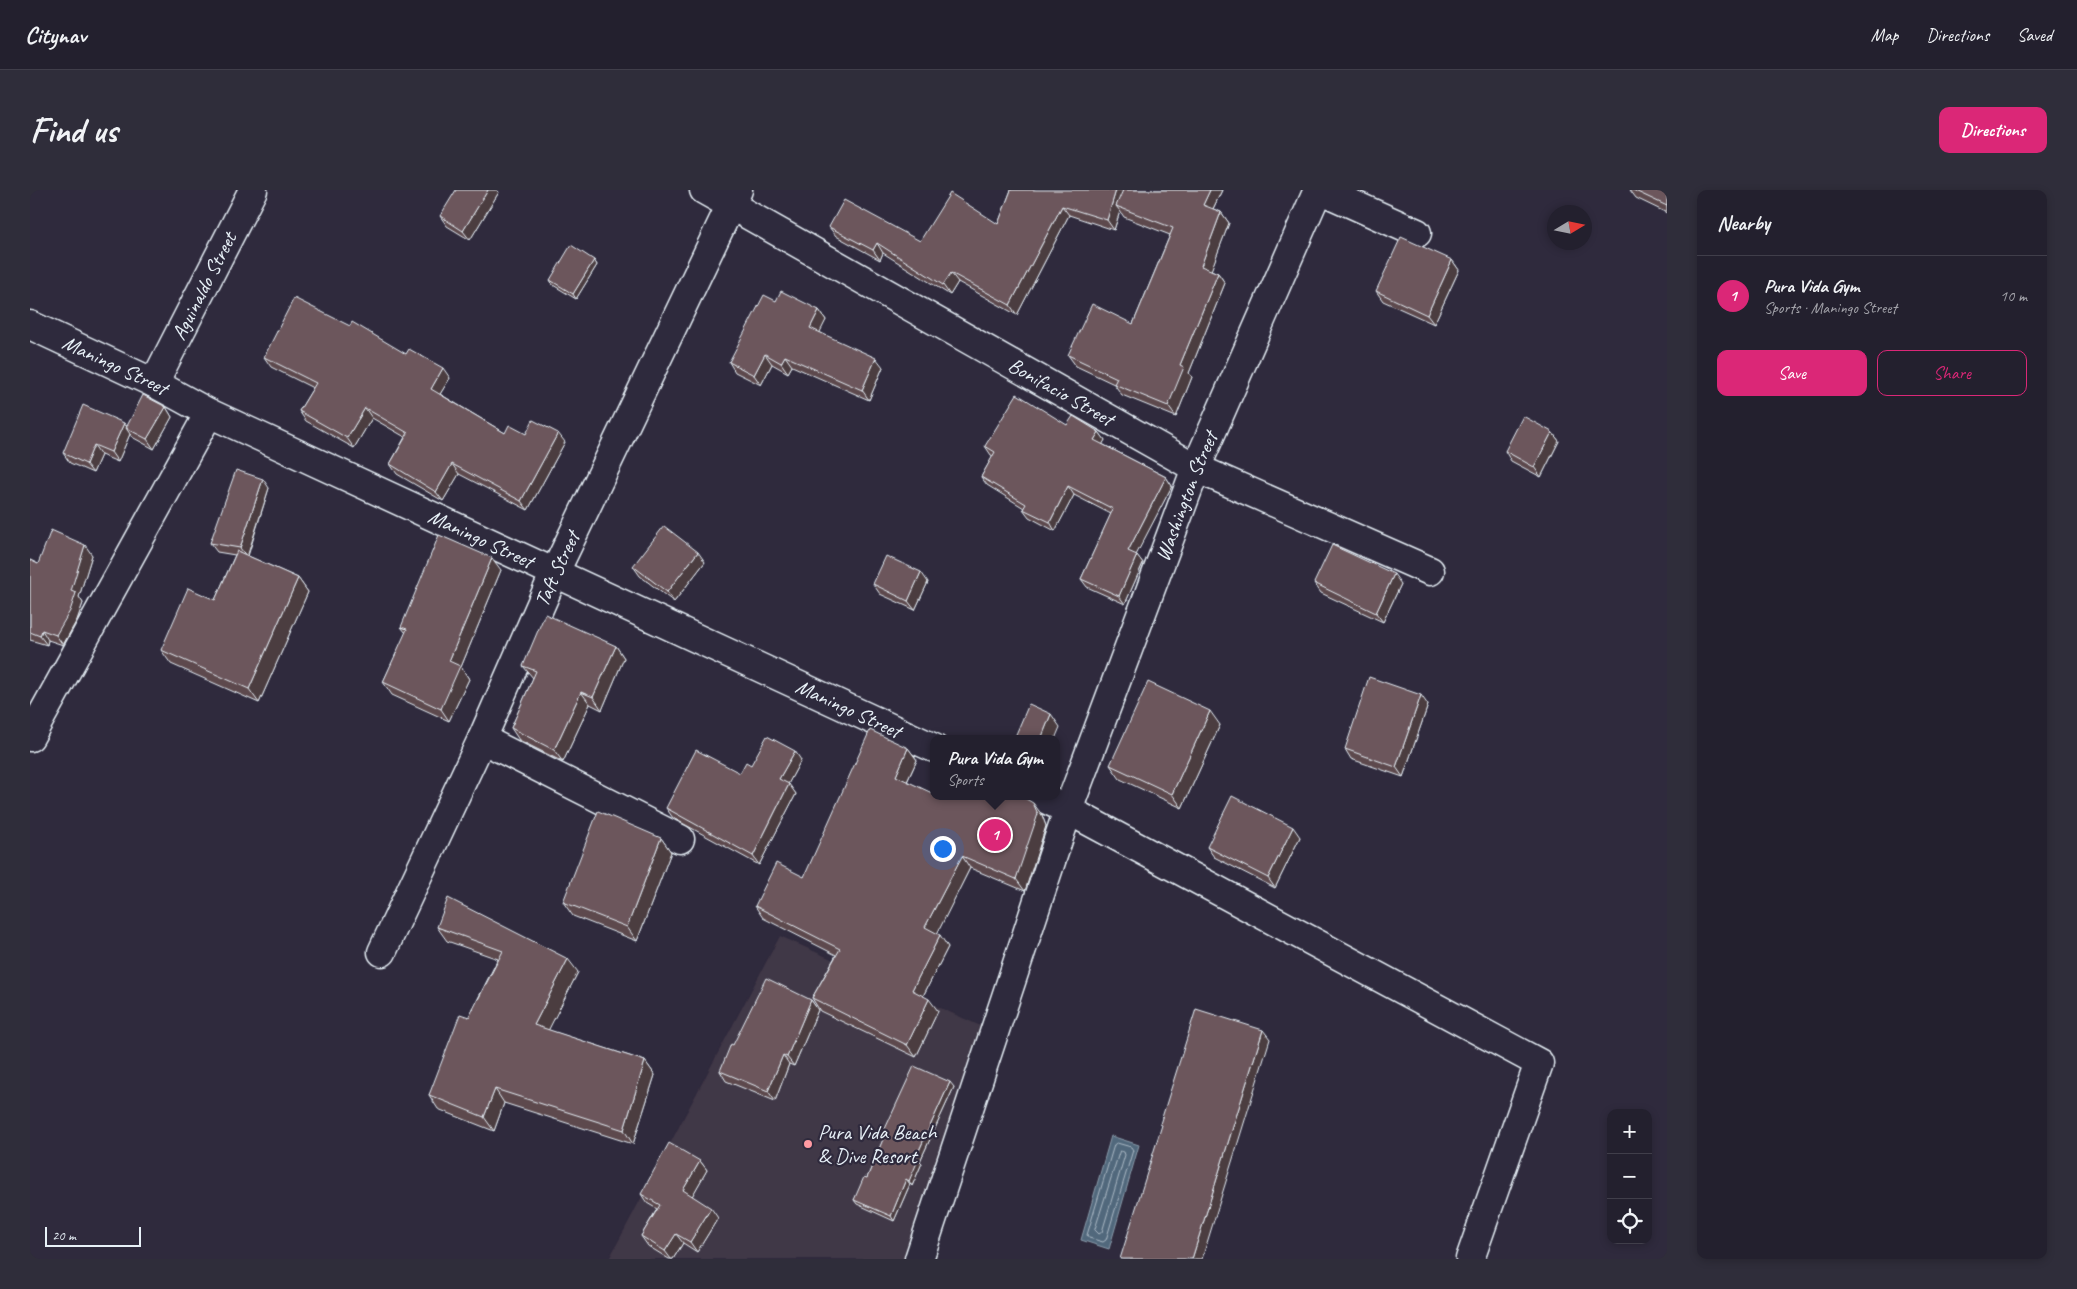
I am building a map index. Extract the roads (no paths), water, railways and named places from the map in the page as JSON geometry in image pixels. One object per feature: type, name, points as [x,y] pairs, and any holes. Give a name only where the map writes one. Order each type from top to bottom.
[{"type":"street","name":"Aguinaldo Street","points":[[154,383],[253,190]]},
{"type":"street","name":"Bonifacio Street","points":[[704,190],[735,198],[1196,468],[1430,571]]},
{"type":"street","points":[[1319,190],[1417,233]]},
{"type":"street","name":"Washington Street","points":[[918,1259],[1068,810],[1196,468],[1319,190]]},
{"type":"street","name":"Taft Street","points":[[382,952],[482,739],[555,572],[735,198]]},
{"type":"street","name":"Maningo Street","points":[[30,325],[154,383],[209,413],[930,746]]},
{"type":"street","points":[[30,737],[209,413]]},
{"type":"street","points":[[482,739],[680,839]]},
{"type":"street","points":[[1047,800],[1539,1063],[1470,1259]]},
{"type":"water","points":[[1111,1136],[1139,1145],[1109,1249],[1081,1240]]},
{"type":"place","name":"Pura Vida Gym","points":[[995,835]]},
{"type":"place","name":"Pura Vida Beach & Dive Resort","points":[[808,1144]]}]
